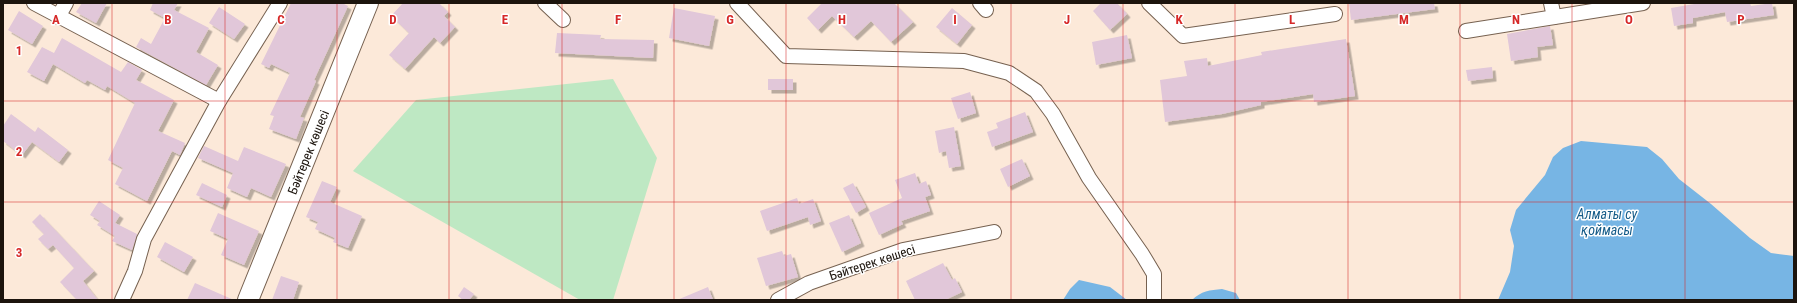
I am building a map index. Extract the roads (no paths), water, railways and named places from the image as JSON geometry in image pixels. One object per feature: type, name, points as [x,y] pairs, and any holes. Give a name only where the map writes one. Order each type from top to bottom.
[{"type":"street","points":[[34,3],[219,101]]},
{"type":"street","points":[[58,17],[66,3]]},
{"type":"street","points":[[122,300],[135,271],[144,239],[219,101],[280,3]]},
{"type":"street","name":"Бәйтерек көшесі","points":[[248,300],[368,3]]},
{"type":"street","points":[[545,3],[563,20]]},
{"type":"street","points":[[737,3],[786,56],[964,61],[1009,73],[1036,91],[1053,114],[1089,178],[1142,254],[1154,274],[1154,300]]},
{"type":"street","points":[[1150,3],[1183,36],[1335,14]]},
{"type":"street","points":[[1551,3],[1554,17]]},
{"type":"street","points":[[1466,31],[1643,3]]},
{"type":"street","name":"Бәйтерек көшесі","points":[[778,300],[809,283],[903,250],[994,232]]},
{"type":"water","name":"Алматы су қоймасы","points":[[1581,141],[1647,147],[1662,159],[1679,179],[1711,204],[1750,238],[1771,253],[1794,256],[1794,300],[1498,300],[1510,272],[1514,246],[1510,230],[1516,210],[1545,175],[1553,157],[1563,148]]},
{"type":"water","points":[[1079,280],[1110,287],[1127,300],[1063,300],[1070,289]]},
{"type":"water","points":[[1222,289],[1236,293],[1240,300],[1192,300],[1206,292]]}]
